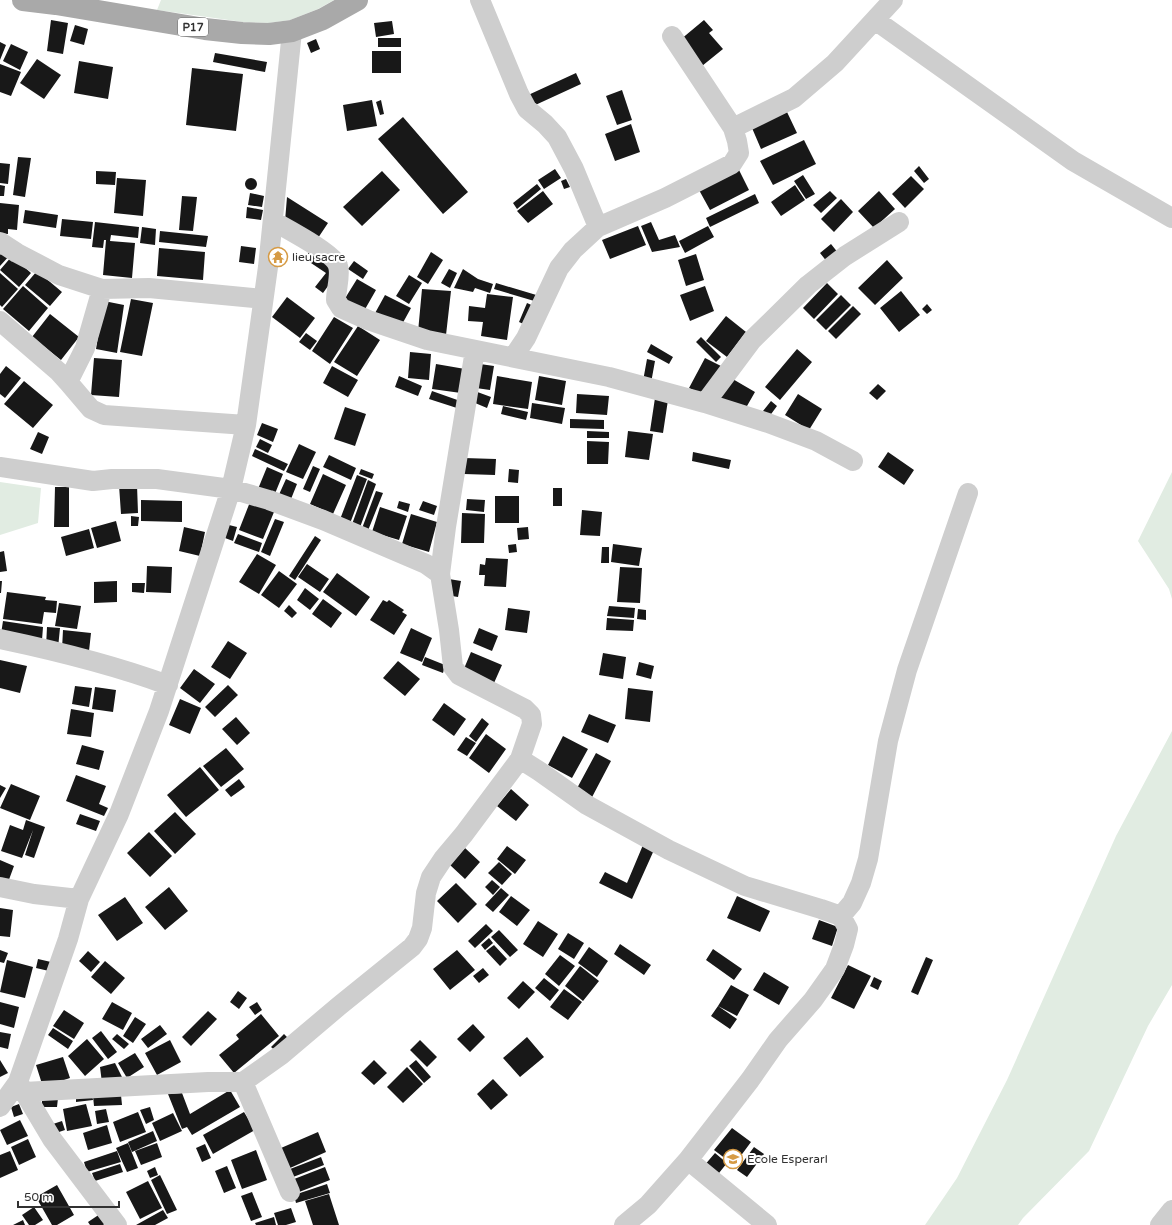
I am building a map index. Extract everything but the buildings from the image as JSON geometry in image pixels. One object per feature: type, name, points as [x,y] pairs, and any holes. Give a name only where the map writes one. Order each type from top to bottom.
[{"type":"main road","name":"P17","points":[[23,0],[56,2],[205,29],[269,34],[292,31],[323,19],[357,0]]},
{"type":"street","points":[[480,0],[519,94],[527,109],[545,124],[556,137],[574,169],[598,227]]},
{"type":"street","points":[[732,128],[794,98],[835,63],[893,0]]},
{"type":"street","points":[[875,20],[1073,161],[1172,218]]},
{"type":"street","points":[[0,1107],[21,1087],[68,939],[79,899],[119,814],[159,711],[231,489],[246,425],[263,299],[273,221],[292,31]]},
{"type":"street","points":[[514,356],[526,338],[559,268],[573,250],[598,227],[665,198],[732,164],[739,153],[738,141],[732,128],[672,36]]},
{"type":"street","points":[[273,221],[329,255],[338,265],[339,277],[336,300],[342,308],[368,320],[427,340],[514,356],[609,377],[705,403],[816,441],[853,461]]},
{"type":"street","points":[[705,403],[752,340],[808,285],[845,256],[899,222]]},
{"type":"street","points":[[0,242],[17,253],[59,275],[102,289],[149,288],[263,299]]},
{"type":"street","points":[[68,382],[85,348],[102,289]]},
{"type":"street","points":[[0,321],[59,372],[92,409],[104,415],[246,425]]},
{"type":"street","points":[[21,1087],[242,1082],[281,1055],[412,947],[418,939],[422,928],[426,892],[430,878],[520,759],[532,724],[531,715],[525,709],[459,675],[453,667],[450,630],[440,574],[446,527],[475,350]]},
{"type":"street","points":[[0,467],[92,481],[112,479],[157,479],[231,489],[269,500],[323,520],[426,564],[440,574]]},
{"type":"street","points":[[841,916],[852,903],[866,865],[888,740],[906,670],[968,493]]},
{"type":"street","points":[[0,639],[61,653],[137,674],[168,685]]},
{"type":"street","points":[[520,759],[587,805],[669,850],[745,886],[841,916],[848,929],[844,945],[835,968],[812,1000],[778,1040],[750,1080],[688,1160],[648,1205],[624,1225]]},
{"type":"street","points":[[0,888],[34,894],[79,899]]},
{"type":"street","points":[[242,1082],[290,1192]]},
{"type":"street","points":[[21,1087],[52,1139],[117,1225]]},
{"type":"street","points":[[688,1160],[767,1225]]},
{"type":"street","points":[[1160,1225],[1172,1210]]},
{"type":"shaded area","points":[[161,0],[334,0],[318,9],[290,20],[269,23],[243,22],[157,10]]},
{"type":"shaded area","points":[[1172,472],[1172,599],[1169,589],[1138,541]]},
{"type":"shaded area","points":[[0,482],[41,488],[38,523],[0,535]]},
{"type":"shaded area","points":[[1172,731],[1172,985],[1148,1026],[1089,1151],[1023,1218],[1018,1225],[925,1225],[957,1178],[1007,1080],[1116,836]]},
{"type":"place","name":"lieu sacre","points":[[278,257]]},
{"type":"place","name":"Ecole Esperarl","points":[[733,1159]]}]
